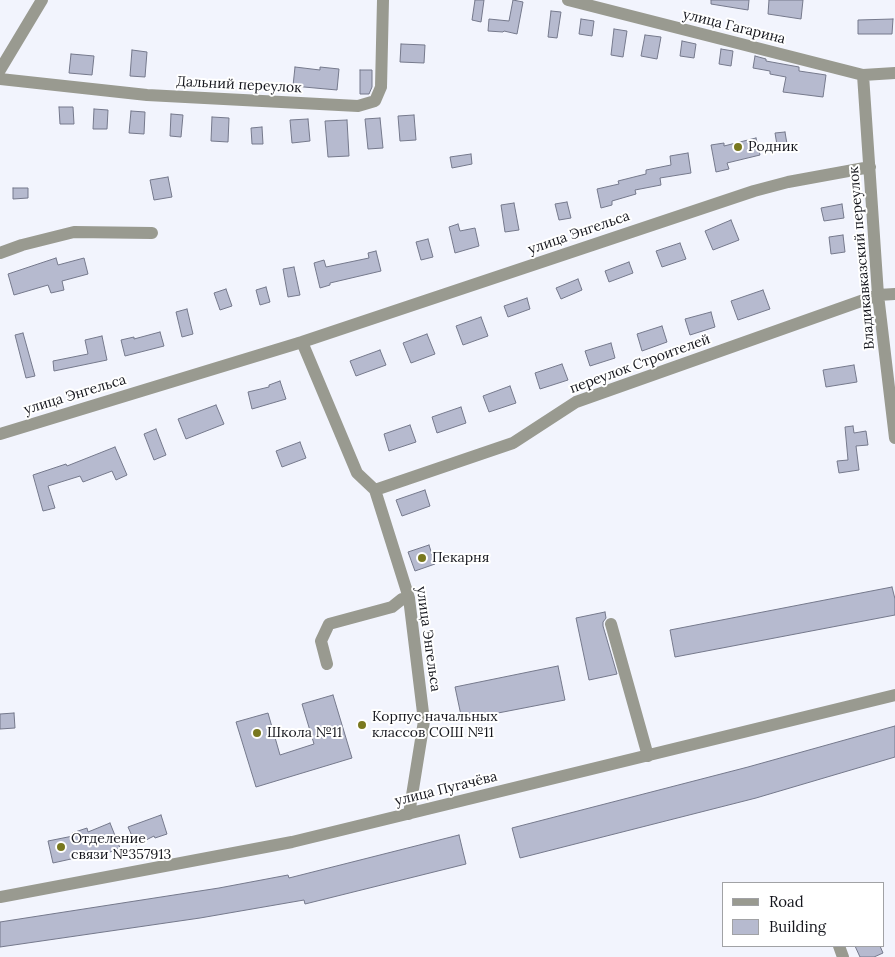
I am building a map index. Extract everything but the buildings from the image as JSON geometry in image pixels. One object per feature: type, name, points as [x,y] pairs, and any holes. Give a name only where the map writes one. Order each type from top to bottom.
[{"type":"street","points":[[0,70],[42,0]]},
{"type":"street","name":"Дальний переулок","points":[[0,79],[147,95],[358,106],[375,101],[381,87],[383,0]]},
{"type":"street","name":"улица Гагарина","points":[[568,0],[863,75],[895,73]]},
{"type":"street","name":"Владикавказский переулок","points":[[863,75],[878,295],[895,438]]},
{"type":"street","name":"улица Энгельса","points":[[0,434],[302,342],[754,191],[788,182],[870,167]]},
{"type":"street","points":[[0,253],[22,245],[74,232],[152,233]]},
{"type":"street","name":"переулок Строителей","points":[[375,490],[513,443],[576,402],[878,295],[895,294]]},
{"type":"street","name":"улица Энгельса","points":[[302,342],[357,473],[375,490],[409,598],[424,721],[410,814]]},
{"type":"street","points":[[327,664],[321,641],[329,624],[392,607],[402,599],[409,598]]},
{"type":"street","points":[[612,624],[648,756]]},
{"type":"street","name":"улица Пугачёва","points":[[0,897],[292,842],[410,814],[486,792],[648,756],[895,695]]},
{"type":"place","name":"Родник","points":[[738,147]]},
{"type":"place","name":"Пекарня","points":[[422,558]]},
{"type":"place","name":"Корпус начальных классов СОШ №11","points":[[362,725]]},
{"type":"place","name":"Школа №11","points":[[257,733]]},
{"type":"place","name":"Отделение связи №357913","points":[[61,847]]}]
